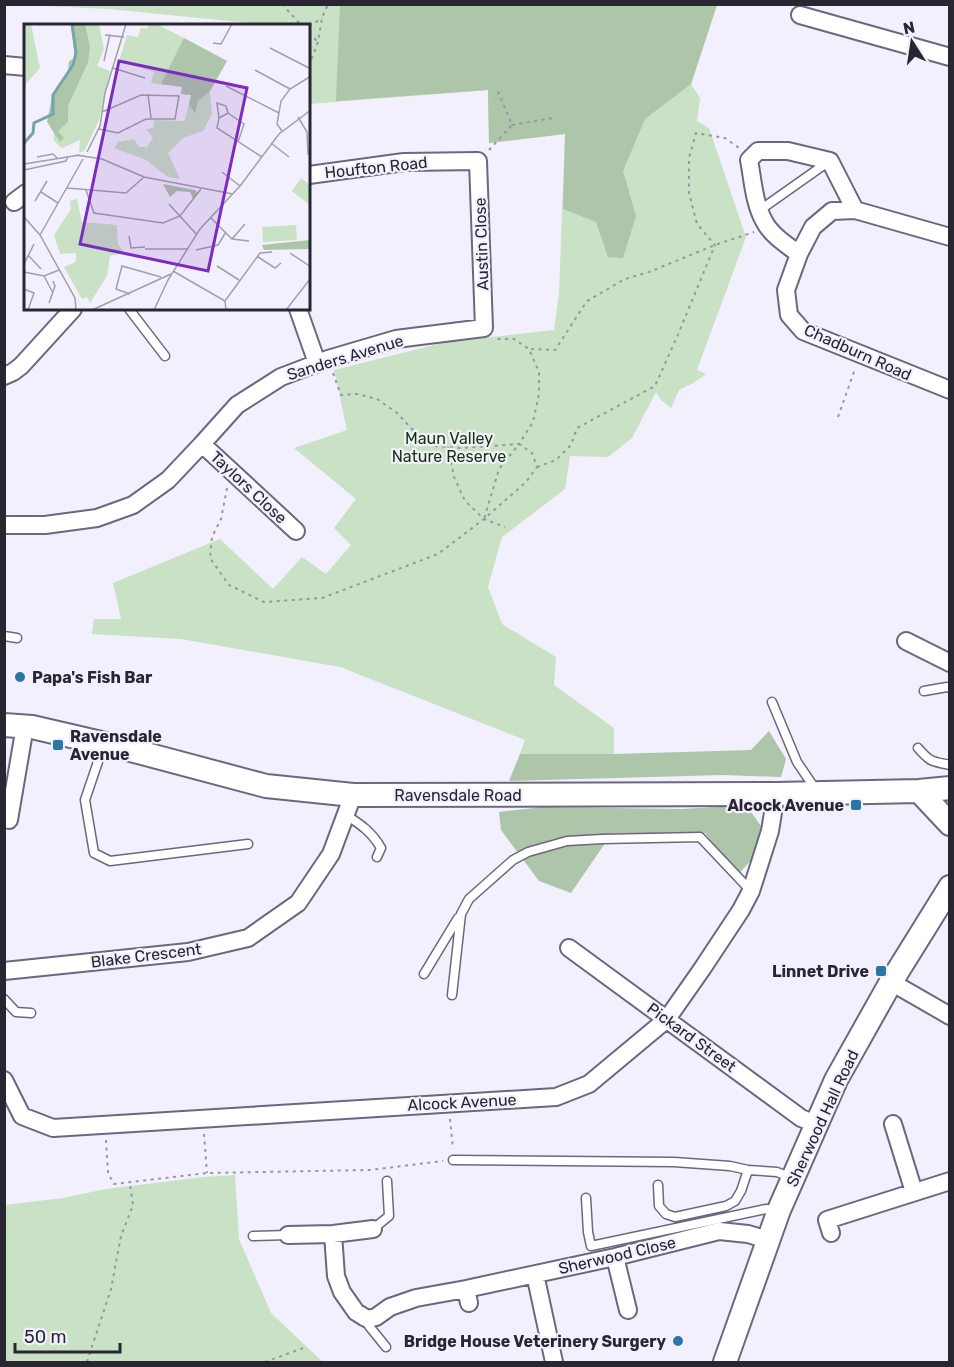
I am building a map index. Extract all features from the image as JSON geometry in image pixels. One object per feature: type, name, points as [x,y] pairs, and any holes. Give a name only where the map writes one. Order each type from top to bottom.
[{"type":"main road","name":"Ravensdale Road","points":[[15,725],[104,743],[266,786],[349,805],[950,789]]},
{"type":"main road","points":[[919,791],[950,824]]},
{"type":"main road","name":"Sherwood Hall Road","points":[[725,1362],[779,1210],[836,1080],[891,982],[950,887]]},
{"type":"street","points":[[800,15],[950,57]]},
{"type":"street","points":[[4,65],[24,67]]},
{"type":"street","points":[[799,254],[775,235],[765,222],[760,210],[749,160],[758,151],[788,151],[830,160],[855,210],[950,237]]},
{"type":"street","name":"Houfton Road","points":[[310,175],[404,162],[478,161]]},
{"type":"street","name":"Austin Close","points":[[478,161],[484,328]]},
{"type":"street","name":"Chadburn Road","points":[[855,210],[832,211],[813,227],[799,254],[786,290],[789,315],[803,331],[950,390]]},
{"type":"street","points":[[4,376],[21,366],[73,310]]},
{"type":"street","points":[[297,310],[322,361]]},
{"type":"street","name":"Sanders Avenue","points":[[4,525],[45,525],[98,518],[133,505],[168,480],[237,405],[281,377],[322,361],[396,339],[484,328]]},
{"type":"street","name":"Chadburn Road","points":[[929,383],[950,375]]},
{"type":"street","name":"Taylors Close","points":[[202,444],[296,531]]},
{"type":"street","points":[[906,640],[950,663]]},
{"type":"street","points":[[9,820],[15,725]]},
{"type":"street","name":"Alcock Avenue","points":[[4,1080],[22,1116],[53,1128],[556,1097],[589,1083],[667,1019],[741,910],[751,891],[770,831],[776,794]]},
{"type":"street","name":"Blake Crescent","points":[[4,971],[188,952],[249,938],[298,903],[331,854],[349,805]]},
{"type":"street","name":"Pickard Street","points":[[569,948],[801,1118],[816,1124]]},
{"type":"street","points":[[891,982],[950,1016]]},
{"type":"street","points":[[893,1124],[914,1192]]},
{"type":"street","points":[[831,1233],[827,1220],[950,1181]]},
{"type":"street","points":[[288,1235],[333,1234],[374,1229]]},
{"type":"street","name":"Sherwood Close","points":[[368,1319],[376,1317],[390,1307],[416,1298],[467,1296],[535,1274],[719,1231],[747,1234],[768,1240]]},
{"type":"street","points":[[333,1234],[336,1276],[342,1292],[356,1312],[368,1319]]},
{"type":"street","points":[[615,1257],[628,1310]]},
{"type":"street","points":[[535,1274],[554,1362]]},
{"type":"lane","points":[[760,210],[830,160]]},
{"type":"lane","points":[[130,310],[165,356]]},
{"type":"lane","points":[[4,636],[17,638]]},
{"type":"lane","points":[[924,691],[950,688]]},
{"type":"lane","points":[[772,702],[797,762],[818,793]]},
{"type":"lane","points":[[104,743],[85,800],[94,853],[110,861],[248,844]]},
{"type":"lane","points":[[918,748],[927,759],[950,765]]},
{"type":"lane","points":[[349,805],[378,842],[381,848],[377,857]]},
{"type":"lane","points":[[424,974],[469,899],[513,860],[528,852],[567,841],[700,837],[751,891]]},
{"type":"lane","points":[[452,994],[461,914]]},
{"type":"lane","points":[[4,999],[16,1012],[31,1013]]},
{"type":"lane","points":[[453,1160],[674,1162],[777,1172],[792,1178]]},
{"type":"lane","points":[[658,1185],[658,1206],[666,1214],[675,1218],[726,1206],[735,1201],[748,1170]]},
{"type":"lane","points":[[374,1229],[389,1216],[387,1181]]},
{"type":"lane","points":[[586,1198],[591,1246],[766,1209],[779,1210]]},
{"type":"lane","points":[[253,1236],[288,1235]]},
{"type":"lane","points":[[368,1319],[369,1326],[386,1347]]},
{"type":"path","points":[[282,4],[300,24]]},
{"type":"path","points":[[310,63],[328,4]]},
{"type":"path","points":[[310,26],[322,18]]},
{"type":"path","points":[[310,34],[318,42]]},
{"type":"path","points":[[497,89],[512,125]]},
{"type":"path","points":[[478,161],[512,125],[553,118]]},
{"type":"path","points":[[715,245],[697,224],[689,193],[689,158],[696,133],[725,138],[753,157]]},
{"type":"path","points":[[529,350],[555,350],[587,302],[625,279],[768,226]]},
{"type":"path","points":[[231,471],[221,519],[212,537],[210,558],[229,585],[264,602],[322,598],[438,554],[484,519],[526,482],[537,466],[556,460],[570,446],[577,428],[655,386],[715,245]]},
{"type":"path","points":[[484,328],[496,340],[514,339],[529,350],[539,372],[539,394],[533,422],[500,469],[484,519]]},
{"type":"path","points":[[838,417],[860,355]]},
{"type":"path","points":[[322,361],[341,395],[357,394],[377,399],[435,446],[461,448],[519,444],[532,453],[537,466]]},
{"type":"path","points":[[448,447],[454,477],[465,501],[484,519],[505,527]]},
{"type":"path","points":[[105,1126],[108,1173],[114,1184],[207,1173],[370,1170],[453,1160],[448,1103]]},
{"type":"path","points":[[203,1119],[207,1173]]},
{"type":"path","points":[[87,1362],[111,1289],[121,1236],[133,1205],[130,1182]]},
{"type":"path","points":[[265,1362],[306,1347]]},
{"type":"green space","name":"Maun Valley Nature Reserve","points":[[28,5],[717,5],[691,84],[700,98],[697,121],[709,128],[746,237],[697,370],[706,374],[679,390],[671,408],[660,399],[656,392],[632,438],[608,457],[570,456],[565,489],[502,537],[488,587],[502,624],[556,657],[554,685],[614,728],[614,754],[520,754],[525,740],[340,667],[181,639],[92,634],[94,619],[121,619],[113,583],[220,539],[273,589],[302,557],[326,574],[351,545],[334,528],[356,499],[294,448],[347,430],[334,370],[446,342],[554,330],[559,293],[565,134],[489,143],[488,90],[310,104],[310,24],[259,24],[109,9]]},
{"type":"green space","points":[[340,5],[717,5],[691,84],[645,119],[623,171],[636,216],[623,258],[608,257],[596,222],[563,209],[565,134],[489,143],[488,90],[336,101]]},
{"type":"green space","points":[[769,731],[786,759],[781,777],[722,775],[509,781],[520,754],[751,750]]},
{"type":"green space","points":[[735,806],[749,809],[761,826],[753,858],[737,876],[705,833],[608,839],[571,893],[539,881],[501,830],[499,812],[543,807],[682,809]]},
{"type":"green space","points":[[235,1175],[239,1239],[271,1313],[323,1362],[5,1362],[5,1205],[63,1198],[106,1189]]},
{"type":"place","name":"Papa's Fish Bar","points":[[20,677]]},
{"type":"place","name":"Ravensdale Avenue","points":[[58,745]]},
{"type":"place","name":"Alcock Avenue","points":[[856,805]]},
{"type":"place","name":"Linnet Drive","points":[[881,971]]},
{"type":"place","name":"Bridge House Veterinery Surgery","points":[[678,1341]]}]
